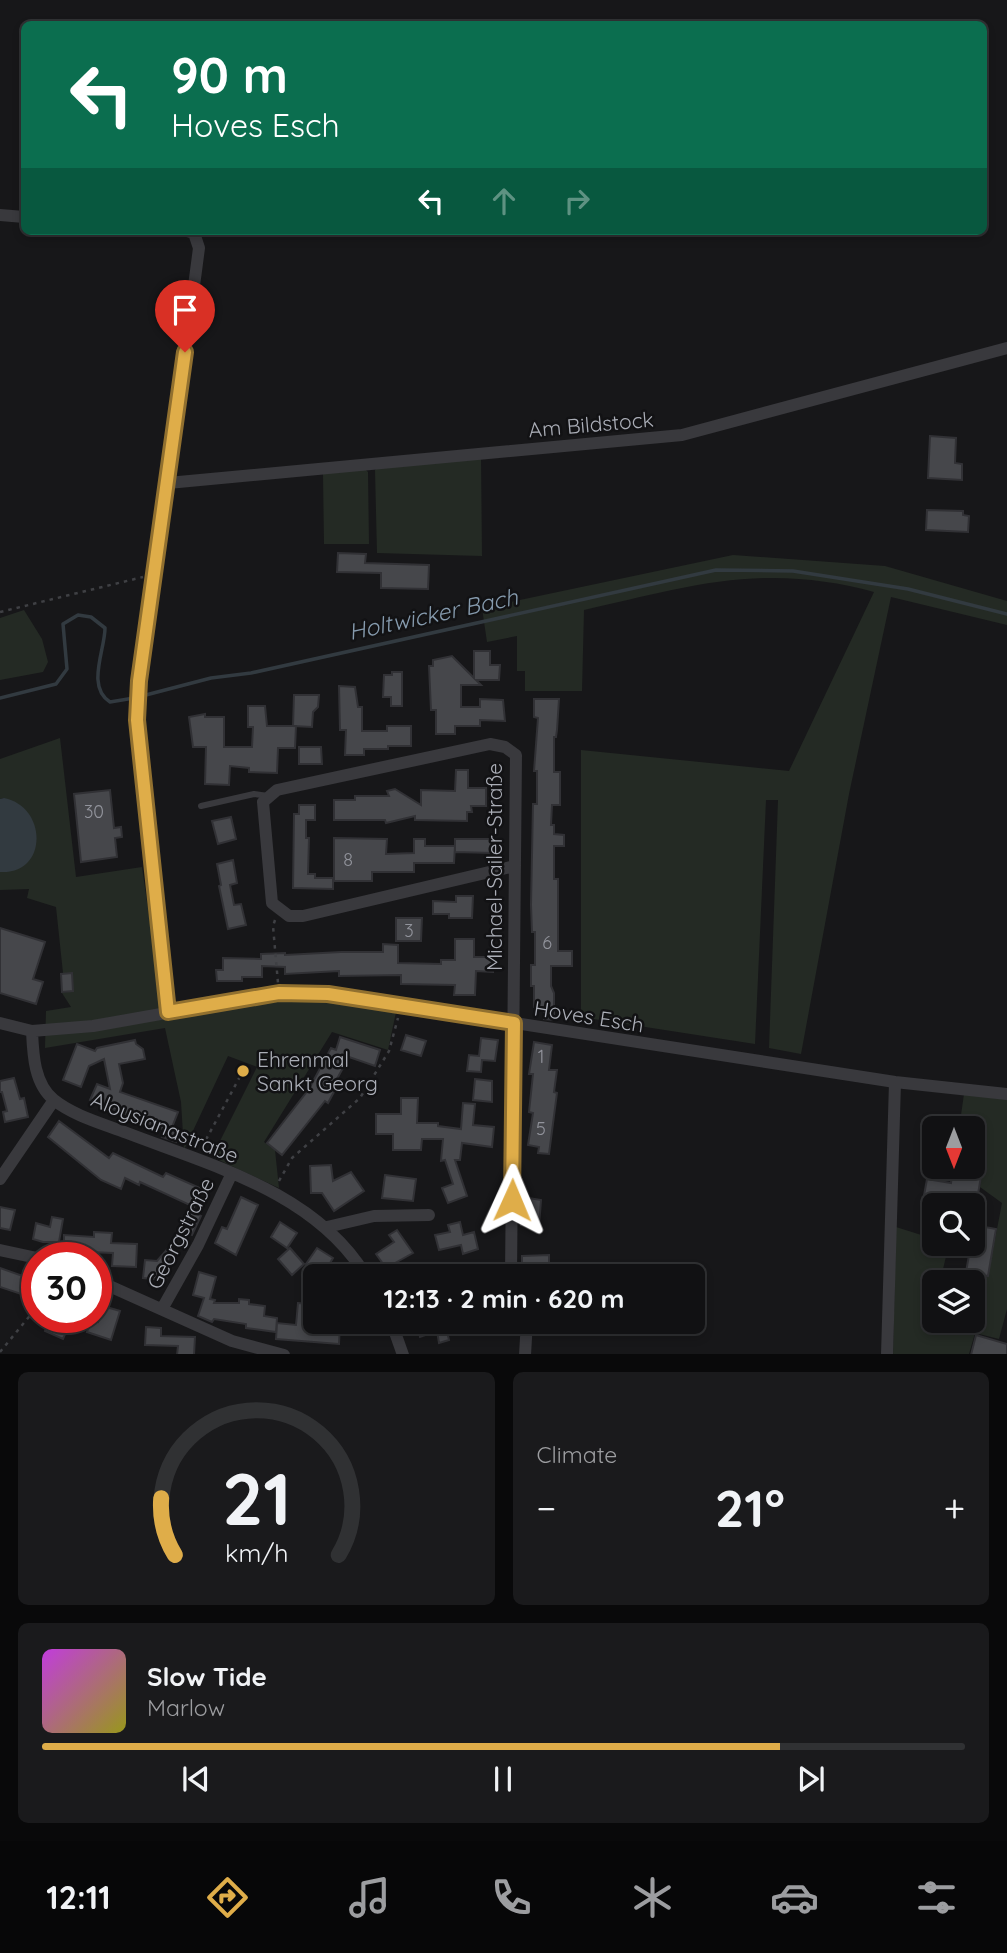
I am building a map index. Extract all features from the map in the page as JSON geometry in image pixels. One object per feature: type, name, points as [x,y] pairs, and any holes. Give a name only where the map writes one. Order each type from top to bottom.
[{"type":"street","points":[[0,215],[21,217]]},
{"type":"street","points":[[168,1012],[137,720],[139,681],[199,248],[195,235]]},
{"type":"street","name":"Am Bildstock","points":[[168,482],[682,435],[1007,348]]},
{"type":"street","name":"Michael-Sailer-Straße","points":[[268,796],[277,790],[490,744],[505,747],[516,755],[511,1264]]},
{"type":"street","points":[[268,796],[263,802],[263,812],[272,903],[279,911],[289,916],[303,916],[515,866]]},
{"type":"street","name":"Hoves Esch","points":[[0,1023],[32,1031],[93,1026],[279,993],[328,994],[895,1082],[1007,1094]]},
{"type":"street","points":[[0,1179],[54,1100],[42,1086],[33,1057],[32,1031]]},
{"type":"street","points":[[887,1354],[895,1082]]},
{"type":"street","name":"Aloysianastraße","points":[[54,1100],[84,1116],[232,1174],[293,1204],[327,1227],[359,1264]]},
{"type":"street","name":"Georgstraße","points":[[162,1309],[198,1245],[232,1174]]},
{"type":"street","points":[[327,1227],[374,1216],[429,1215]]},
{"type":"street","points":[[0,1250],[21,1255]]},
{"type":"street","points":[[112,1287],[232,1341],[284,1354]]},
{"type":"street","points":[[396,1334],[403,1354]]},
{"type":"street","points":[[524,1354],[526,1334]]},
{"type":"lane","points":[[201,806],[254,794],[268,796]]},
{"type":"path","points":[[0,612],[155,575]]},
{"type":"path","points":[[279,911],[273,926],[279,993]]},
{"type":"path","points":[[272,1193],[292,1158],[360,1098],[389,1051],[401,1004]]},
{"type":"path","points":[[195,1159],[243,1071]]},
{"type":"path","points":[[0,1352],[21,1326]]},
{"type":"shaded area","points":[[481,455],[482,556],[377,553],[375,470],[380,464]]},
{"type":"shaded area","points":[[362,466],[368,472],[369,544],[324,544],[323,474]]},
{"type":"shaded area","points":[[733,555],[885,566],[1007,601],[1007,625],[891,597],[849,794],[801,1054],[769,1048],[778,800],[766,800],[755,1044],[581,1017],[581,750],[789,771],[874,592],[811,580],[750,579],[678,589],[584,610],[582,691],[525,691],[525,671],[517,671],[517,636],[487,642],[482,608]]},
{"type":"shaded area","points":[[24,610],[42,639],[48,662],[43,672],[0,680],[0,618]]},
{"type":"shaded area","points":[[60,738],[76,877],[142,867],[162,1007],[245,991],[288,986],[338,988],[399,998],[388,1050],[332,1032],[264,1142],[275,1150],[279,1188],[212,1157],[257,1067],[228,1056],[184,1150],[181,1102],[165,1028],[45,1048],[46,1011],[71,1007],[62,993],[73,991],[72,973],[63,973],[56,907],[27,898],[29,889],[0,890],[0,872],[8,872],[4,798],[0,799],[0,759]]},
{"type":"shaded area","points":[[0,799],[18,804],[29,814],[35,826],[36,840],[34,852],[27,863],[16,870],[0,872]]},
{"type":"shaded area","points":[[964,1094],[1007,1099],[1007,1309],[999,1339],[975,1333],[985,1333],[985,1276],[988,1276],[1002,1203],[980,1187],[981,1180],[985,1180],[985,1116],[961,1116]]},
{"type":"shaded area","points":[[896,1227],[922,1235],[922,1256],[946,1256],[943,1269],[949,1270],[922,1270],[922,1333],[975,1333],[969,1354],[893,1354]]},
{"type":"building","points":[[930,436],[956,438],[955,463],[962,464],[962,480],[928,478]]},
{"type":"building","points":[[927,510],[963,511],[963,515],[969,516],[968,532],[926,530]]},
{"type":"building","points":[[338,553],[366,554],[365,563],[429,565],[428,589],[381,588],[381,573],[337,572]]},
{"type":"building","points":[[474,651],[490,651],[490,665],[500,665],[499,680],[476,680],[481,685],[461,685],[461,707],[480,707],[480,699],[503,700],[505,721],[480,720],[480,726],[455,726],[455,734],[436,734],[436,710],[431,710],[429,666],[433,666],[433,660],[452,656],[474,678]]},
{"type":"building","points":[[392,672],[402,672],[402,706],[391,706],[391,697],[383,697],[384,675],[392,675]]},
{"type":"building","points":[[339,686],[355,687],[358,707],[362,707],[362,731],[387,731],[387,726],[411,726],[411,746],[364,749],[364,755],[345,755],[346,730],[340,730]]},
{"type":"building","points":[[294,695],[319,695],[318,707],[313,712],[312,727],[293,726]]},
{"type":"building","points":[[534,699],[559,699],[554,737],[554,772],[560,772],[560,805],[552,805],[551,825],[554,825],[554,834],[564,835],[564,846],[554,846],[554,879],[558,879],[558,951],[572,951],[572,966],[551,966],[554,1020],[544,1019],[544,1008],[534,1007],[534,986],[531,986],[531,965],[535,965],[535,932],[532,932],[531,905],[533,804],[537,804],[537,771],[534,771],[538,718],[534,717]]},
{"type":"building","points":[[248,706],[265,706],[267,726],[296,726],[295,748],[278,748],[277,773],[249,772],[249,768],[230,766],[229,785],[205,784],[206,747],[193,747],[189,717],[205,714],[205,717],[224,717],[224,747],[252,747],[253,727],[248,727]]},
{"type":"building","points":[[299,747],[321,747],[322,764],[299,764]]},
{"type":"building","points":[[456,770],[468,770],[468,788],[486,788],[486,806],[471,806],[472,812],[467,812],[467,821],[415,820],[415,816],[386,823],[385,820],[334,820],[334,800],[355,800],[355,796],[389,796],[387,791],[395,789],[421,805],[421,790],[455,791]]},
{"type":"building","points":[[110,790],[114,828],[121,827],[122,837],[115,838],[117,857],[81,862],[74,794]]},
{"type":"building","points":[[299,805],[315,805],[315,820],[306,820],[306,838],[309,838],[308,874],[315,874],[315,878],[333,878],[333,889],[293,888],[294,814],[299,814]]},
{"type":"building","points":[[231,817],[236,839],[218,844],[212,821]]},
{"type":"building","points":[[334,838],[387,839],[386,854],[414,853],[414,839],[425,839],[425,846],[455,846],[454,863],[414,863],[414,872],[372,872],[372,881],[334,881]]},
{"type":"building","points":[[455,839],[493,839],[493,853],[455,852]]},
{"type":"building","points":[[233,860],[237,883],[230,885],[234,905],[241,904],[246,925],[228,929],[217,864]]},
{"type":"building","points":[[456,896],[473,896],[472,918],[449,918],[449,914],[433,914],[433,901],[456,902]]},
{"type":"building","points":[[396,918],[422,918],[421,941],[396,941]]},
{"type":"building","points":[[0,928],[45,942],[33,979],[43,982],[36,1004],[0,993]]},
{"type":"building","points":[[455,939],[474,939],[474,957],[493,957],[493,972],[476,971],[475,995],[454,995],[455,985],[401,984],[401,975],[339,976],[339,971],[285,974],[285,967],[262,966],[262,977],[242,977],[242,981],[217,981],[216,970],[223,970],[223,958],[261,959],[261,954],[285,953],[383,952],[383,944],[398,945],[398,963],[441,964],[441,960],[455,960]]},
{"type":"building","points":[[72,973],[73,991],[62,992],[61,974]]},
{"type":"building","points":[[406,1035],[426,1041],[421,1056],[401,1050]]},
{"type":"building","points":[[340,1037],[380,1050],[375,1066],[349,1057],[332,1088],[335,1090],[328,1103],[325,1101],[282,1155],[267,1143],[309,1089],[331,1048],[336,1050]]},
{"type":"building","points":[[481,1038],[498,1040],[495,1061],[482,1060],[481,1072],[467,1071],[469,1055],[479,1056]]},
{"type":"building","points":[[135,1040],[143,1049],[145,1059],[119,1064],[123,1083],[120,1092],[178,1112],[171,1130],[179,1133],[176,1142],[162,1137],[165,1130],[90,1100],[97,1084],[110,1089],[104,1059],[89,1066],[81,1087],[63,1080],[77,1044],[95,1051],[97,1048]]},
{"type":"building","points":[[534,1042],[552,1045],[549,1070],[557,1070],[554,1092],[557,1093],[549,1154],[538,1153],[539,1147],[528,1145],[533,1113],[529,1112],[533,1074],[529,1074]]},
{"type":"building","points":[[14,1078],[20,1099],[24,1098],[28,1117],[5,1122],[3,1112],[7,1111],[0,1092],[0,1081]]},
{"type":"building","points":[[475,1079],[492,1081],[492,1102],[473,1100]]},
{"type":"building","points":[[401,1098],[418,1098],[417,1123],[438,1123],[438,1126],[461,1129],[463,1103],[475,1104],[473,1125],[494,1127],[492,1147],[462,1143],[460,1160],[455,1160],[467,1196],[448,1203],[442,1188],[453,1184],[445,1160],[441,1161],[443,1139],[422,1139],[421,1150],[393,1150],[393,1134],[376,1134],[376,1114],[401,1114]]},
{"type":"building","points":[[59,1121],[109,1158],[113,1153],[163,1177],[166,1173],[202,1189],[194,1207],[140,1182],[139,1185],[125,1178],[121,1189],[101,1180],[48,1137]]},
{"type":"building","points":[[331,1165],[333,1181],[351,1172],[364,1191],[334,1211],[322,1193],[311,1193],[310,1166]]},
{"type":"building","points":[[385,1175],[416,1179],[413,1201],[382,1198]]},
{"type":"building","points":[[927,1180],[951,1183],[951,1180],[980,1180],[978,1193],[924,1193]]},
{"type":"building","points":[[241,1197],[258,1205],[236,1255],[215,1243],[222,1227],[227,1229]]},
{"type":"building","points":[[523,1197],[541,1200],[539,1227],[521,1225]]},
{"type":"building","points":[[0,1207],[15,1210],[10,1230],[0,1228]]},
{"type":"building","points":[[190,1211],[201,1216],[192,1235],[181,1230]]},
{"type":"building","points":[[52,1217],[63,1219],[59,1242],[33,1239],[36,1223],[50,1227]]},
{"type":"building","points":[[280,1222],[297,1233],[287,1248],[271,1237]]},
{"type":"building","points":[[460,1222],[463,1235],[474,1232],[478,1249],[463,1254],[461,1245],[439,1250],[435,1235],[450,1232],[448,1225]]},
{"type":"building","points":[[985,1227],[996,1229],[988,1276],[985,1275],[985,1270],[966,1270],[969,1256],[985,1256]]},
{"type":"building","points":[[397,1230],[413,1253],[393,1264],[383,1264],[376,1254],[394,1242],[389,1235]]},
{"type":"building","points":[[94,1232],[112,1233],[111,1242],[64,1242],[64,1235],[94,1237]]},
{"type":"building","points":[[112,1243],[137,1244],[136,1267],[112,1266]]},
{"type":"building","points":[[170,1246],[166,1280],[143,1278],[145,1260],[157,1261]]},
{"type":"building","points":[[290,1248],[304,1264],[292,1275],[278,1259]]},
{"type":"building","points":[[317,1248],[333,1258],[329,1264],[306,1264]]},
{"type":"building","points":[[549,1255],[549,1264],[522,1264],[522,1256]]},
{"type":"building","points":[[0,1268],[21,1275],[21,1294],[0,1287]]},
{"type":"building","points":[[199,1272],[216,1277],[210,1299],[215,1300],[214,1303],[239,1303],[239,1299],[249,1300],[249,1304],[265,1306],[264,1316],[277,1318],[276,1332],[246,1328],[246,1324],[214,1319],[212,1322],[198,1316],[204,1298],[193,1295]]},
{"type":"building","points":[[298,1303],[303,1304],[303,1334],[340,1334],[339,1344],[276,1339],[277,1323],[296,1325]]},
{"type":"building","points":[[112,1309],[120,1311],[111,1340],[90,1333],[112,1333]]},
{"type":"building","points":[[146,1327],[161,1328],[161,1336],[195,1337],[194,1354],[177,1354],[178,1346],[145,1345]]},
{"type":"building","points":[[50,1333],[66,1333],[63,1339]]},
{"type":"building","points":[[438,1334],[448,1334],[449,1340],[439,1343]]},
{"type":"building","points":[[976,1335],[1007,1344],[1007,1354],[971,1354]]},
{"type":"waterway","name":"Holtwicker Bach","points":[[142,696],[211,678],[251,673],[716,570],[793,571],[908,589],[1007,614]]},
{"type":"waterway","name":"Holtwicker Bach","points":[[0,698],[56,684],[67,669],[63,624],[78,615],[91,617],[105,628],[98,668],[99,687],[103,695],[110,702],[134,698]]},
{"type":"place","name":"Ehrenmal Sankt Georg","points":[[243,1071]]},
{"type":"route","points":[[185,352],[139,681],[137,720],[168,1012],[279,993],[328,994],[514,1023],[512,1200]]}]
